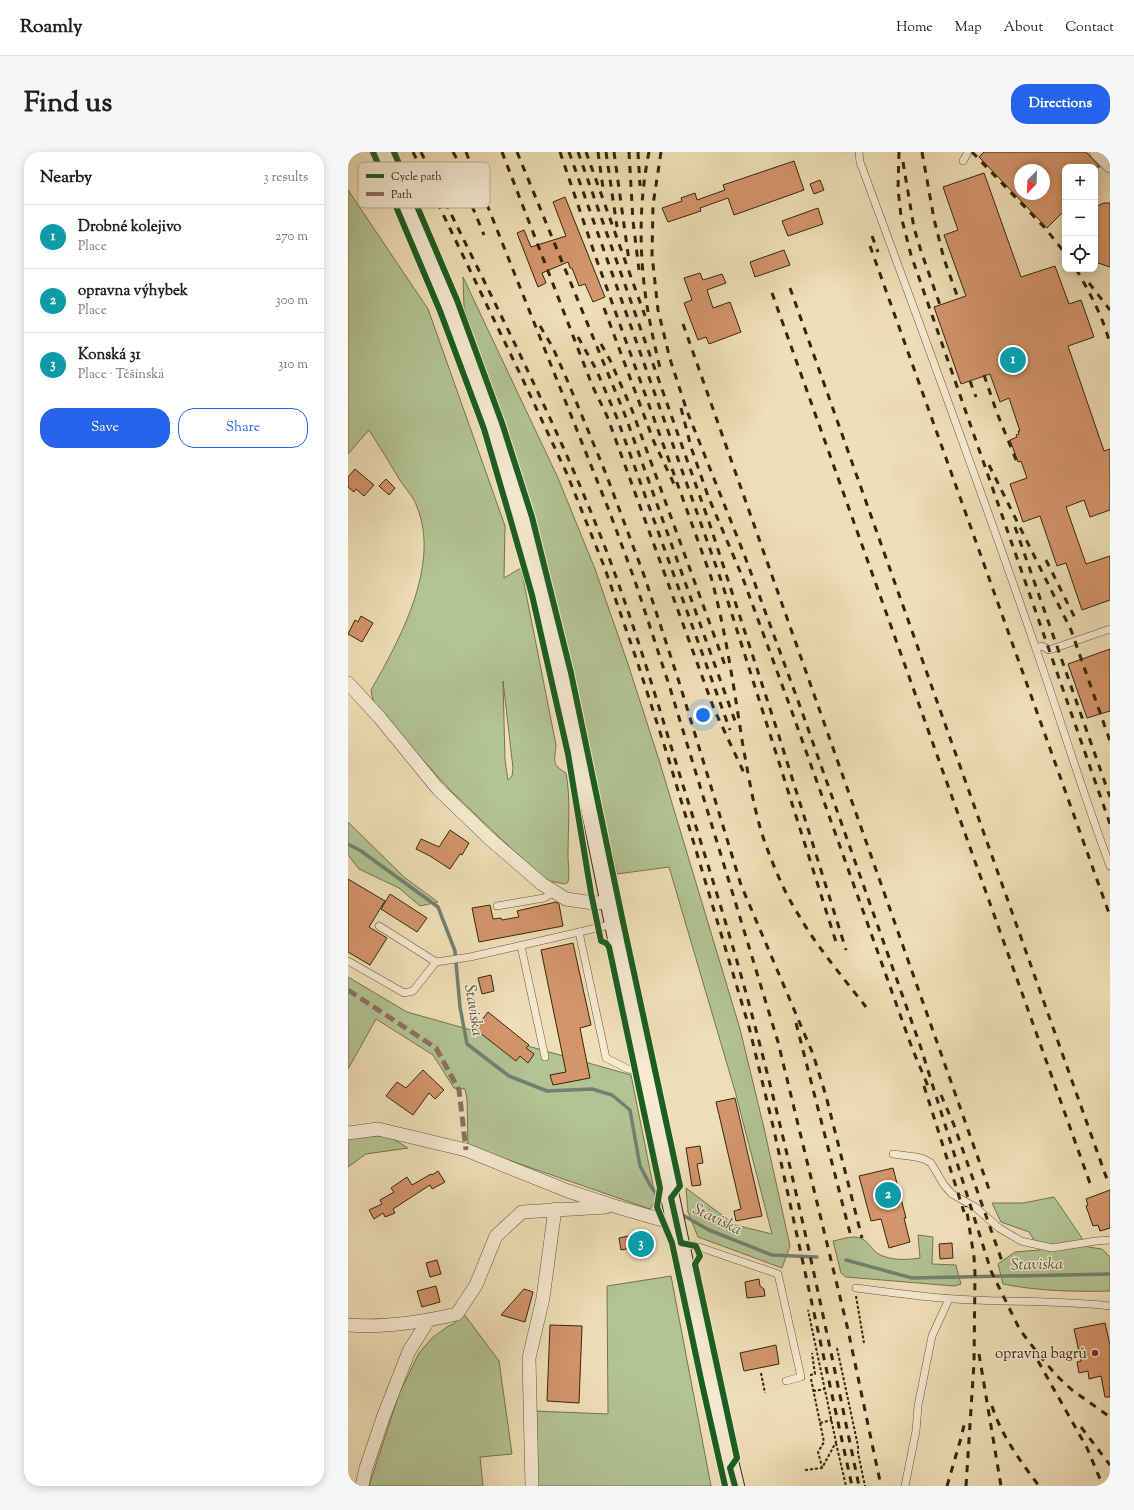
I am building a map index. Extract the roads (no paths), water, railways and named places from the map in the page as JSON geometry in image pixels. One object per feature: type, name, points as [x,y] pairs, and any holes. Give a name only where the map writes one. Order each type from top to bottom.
[{"type":"main road","points":[[383,152],[387,162]]},
{"type":"main road","points":[[407,208],[448,304],[498,441],[520,516],[562,679],[610,902],[676,1224],[734,1486]]},
{"type":"street","points":[[1096,152],[1110,166]]},
{"type":"street","points":[[348,683],[380,718],[438,789],[490,839],[542,884],[566,899],[593,903],[610,902]]},
{"type":"street","points":[[348,1133],[378,1129],[466,1150],[568,1191],[676,1224]]},
{"type":"street","points":[[348,1325],[367,1326],[428,1321],[457,1314],[476,1285],[496,1236],[522,1212],[614,1206]]},
{"type":"street","points":[[532,1486],[529,1358],[543,1298],[556,1209]]},
{"type":"street","points":[[362,1486],[366,1468],[384,1416],[409,1351],[428,1321]]},
{"type":"lane","points":[[859,152],[860,162],[1036,648],[1092,819],[1110,866]]},
{"type":"lane","points":[[963,161],[968,152]]},
{"type":"lane","points":[[1036,648],[1042,646],[1049,650],[1110,629]]},
{"type":"lane","points":[[497,906],[544,898],[554,892]]},
{"type":"lane","points":[[379,926],[436,962],[470,957],[614,924]]},
{"type":"lane","points":[[579,932],[606,1058],[628,1069],[645,1071]]},
{"type":"lane","points":[[521,946],[545,1057]]},
{"type":"lane","points":[[348,961],[404,993],[413,991],[436,962]]},
{"type":"lane","points":[[893,1154],[916,1156],[931,1163],[952,1194],[975,1207],[999,1228],[1021,1241],[1052,1248],[1096,1240],[1110,1240]]},
{"type":"lane","points":[[681,1243],[696,1246],[778,1274],[801,1377],[786,1381]]},
{"type":"lane","points":[[856,1288],[949,1299],[1052,1301],[1110,1306]]},
{"type":"lane","points":[[906,1486],[916,1431],[918,1406],[932,1336],[949,1299]]},
{"type":"waterway","name":"Staviska","points":[[348,844],[361,851],[438,907],[455,951],[460,1007],[467,1044],[509,1076],[547,1091],[592,1089],[612,1095],[630,1110],[640,1166],[650,1185],[661,1201],[665,1204]]},
{"type":"waterway","name":"Staviska","points":[[679,1213],[709,1230],[772,1255],[817,1257]]},
{"type":"waterway","name":"Staviska","points":[[846,1260],[912,1278],[1110,1274]]},
{"type":"railway","points":[[413,152],[418,162]]},
{"type":"railway","points":[[421,152],[426,162]]},
{"type":"railway","points":[[453,152],[458,162]]},
{"type":"railway","points":[[466,152],[470,162]]},
{"type":"railway","points":[[502,152],[592,385],[607,416],[714,709],[744,773]]},
{"type":"railway","points":[[517,152],[625,415],[735,721]]},
{"type":"railway","points":[[560,152],[596,258],[711,577],[733,682],[752,794],[765,843],[784,888],[805,926],[866,1007]]},
{"type":"railway","points":[[569,152],[722,583],[836,942]]},
{"type":"railway","points":[[578,152],[709,522],[778,733],[846,950]]},
{"type":"railway","points":[[586,152],[645,316]]},
{"type":"railway","points":[[598,152],[603,188]]},
{"type":"railway","points":[[606,152],[617,227]]},
{"type":"railway","points":[[614,152],[629,261]]},
{"type":"railway","points":[[629,152],[633,221],[639,270]]},
{"type":"railway","points":[[638,152],[640,186]]},
{"type":"railway","points":[[649,152],[645,172],[641,234],[643,276],[651,330],[660,368]]},
{"type":"railway","points":[[661,152],[653,205],[652,255],[658,310],[670,359],[687,411],[744,554],[801,709],[920,1045],[991,1271],[1020,1330],[1040,1356],[1057,1376],[1072,1390],[1110,1417]]},
{"type":"railway","points":[[899,152],[898,189],[901,216],[911,255],[1110,824]]},
{"type":"railway","points":[[922,152],[934,219],[944,259],[958,298]]},
{"type":"railway","points":[[972,152],[1045,228],[1062,249]]},
{"type":"railway","points":[[903,162],[914,228],[940,305]]},
{"type":"railway","points":[[440,208],[567,474],[604,566],[668,757],[749,1027],[773,1126],[852,1486]]},
{"type":"railway","points":[[448,208],[545,407],[568,458],[611,563],[639,644],[739,967],[771,1087],[798,1201],[859,1486]]},
{"type":"railway","points":[[473,208],[484,235]]},
{"type":"railway","points":[[488,208],[610,513],[635,581],[670,688],[778,1042],[848,1330],[881,1486]]},
{"type":"railway","points":[[872,236],[878,252]]},
{"type":"railway","points":[[870,246],[1110,916]]},
{"type":"railway","points":[[1078,272],[1096,305],[1110,344]]},
{"type":"railway","points":[[1089,283],[1110,310]]},
{"type":"railway","points":[[790,288],[1109,1185]]},
{"type":"railway","points":[[772,293],[1092,1189]]},
{"type":"railway","points":[[604,308],[654,442],[674,484]]},
{"type":"railway","points":[[683,324],[990,1192]]},
{"type":"railway","points":[[540,326],[553,348],[568,382],[606,474],[645,578],[680,685],[741,885],[813,1054],[826,1096],[862,1238]]},
{"type":"railway","points":[[578,337],[596,369],[617,418],[730,730]]},
{"type":"railway","points":[[601,344],[610,360],[632,410],[726,668]]},
{"type":"railway","points":[[984,375],[997,413],[1017,462]]},
{"type":"railway","points":[[970,381],[976,397]]},
{"type":"railway","points":[[681,408],[691,447],[708,496],[742,576],[912,1048],[930,1091]]},
{"type":"railway","points":[[989,465],[1071,630],[1110,741]]},
{"type":"railway","points":[[1015,527],[1110,797]]},
{"type":"railway","points":[[1046,560],[1076,620]]},
{"type":"railway","points":[[796,1023],[850,1233]]},
{"type":"railway","points":[[924,1086],[964,1212]]},
{"type":"railway","points":[[941,1095],[954,1125],[1003,1264]]},
{"type":"railway","points":[[966,1206],[974,1257],[975,1274],[974,1363],[966,1486]]},
{"type":"railway","points":[[979,1354],[1001,1486]]},
{"type":"railway","points":[[1038,1361],[1087,1448],[1103,1486]]},
{"type":"railway","points":[[992,1406],[1006,1438],[1039,1486]]},
{"type":"railway","points":[[947,1486],[965,1421]]},
{"type":"railway","points":[[1081,1427],[1110,1465]]},
{"type":"place","name":"Drobné kolejivo","points":[[1013,360]]},
{"type":"place","name":"opravna výhybek","points":[[888,1195]]},
{"type":"place","name":"Konská 31","points":[[641,1244]]},
{"type":"place","name":"opravna bagrů","points":[[1095,1353]]}]
